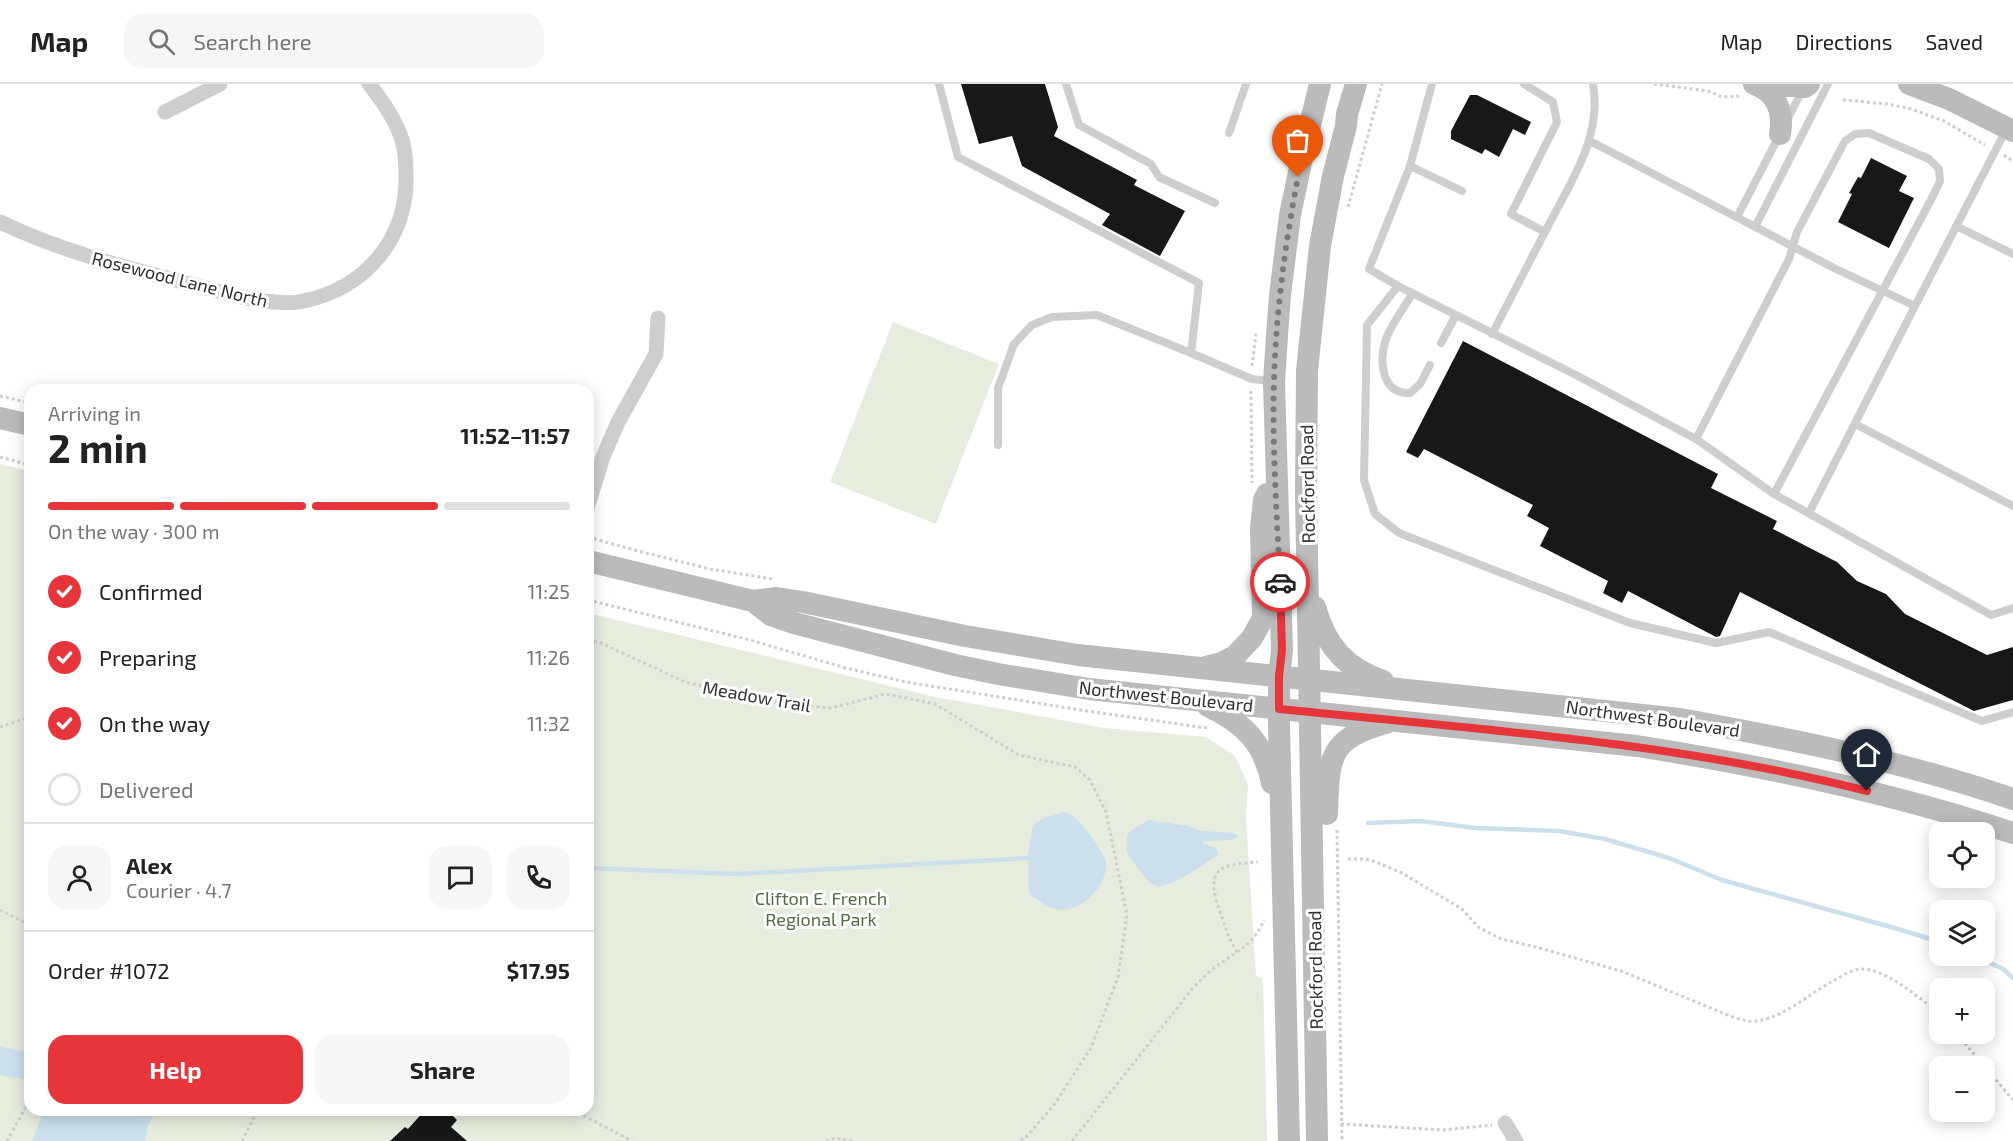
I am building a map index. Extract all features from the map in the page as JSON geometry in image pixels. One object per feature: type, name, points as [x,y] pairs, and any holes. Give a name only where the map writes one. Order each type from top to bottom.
[{"type":"main road","name":"Rockford Road","points":[[1289,1141],[1279,709],[1282,650],[1274,382],[1280,295],[1290,215],[1320,84]]},
{"type":"main road","name":"Rockford Road","points":[[1317,1141],[1306,424],[1310,332],[1320,246],[1347,114],[1356,84]]},
{"type":"main road","points":[[1347,114],[1367,92],[1370,84]]},
{"type":"main road","points":[[1768,84],[1807,85]]},
{"type":"main road","points":[[1909,84],[1949,99],[2010,129]]},
{"type":"main road","points":[[1749,91],[1766,89],[1777,103],[1782,118],[1780,134]]},
{"type":"main road","points":[[0,418],[24,424]]},
{"type":"main road","points":[[1196,668],[1222,663],[1234,656],[1252,638],[1263,618],[1264,500],[1276,477]]},
{"type":"main road","name":"Northwest Boulevard","points":[[594,562],[753,601],[777,598],[1036,649],[1669,718],[1752,732],[1895,764],[2013,799]]},
{"type":"main road","points":[[1308,575],[1318,619],[1325,634],[1343,659],[1365,675],[1409,691]]},
{"type":"main road","name":"Northwest Boulevard","points":[[753,601],[771,615],[794,623],[998,675],[1196,700],[1637,746],[1779,770],[1849,786],[1922,805],[2013,833]]},
{"type":"main road","points":[[1196,700],[1231,717],[1254,740],[1263,752],[1273,790],[1281,809]]},
{"type":"main road","points":[[1314,890],[1327,868],[1328,772],[1333,757],[1341,745],[1357,732],[1395,721]]},
{"type":"street","points":[[165,112],[220,84]]},
{"type":"street","name":"Rosewood Lane North","points":[[0,222],[35,239],[79,254],[245,298],[273,303],[303,302],[350,284],[371,267],[388,244],[400,220],[407,191],[406,164],[401,136],[388,110],[369,84]]},
{"type":"street","points":[[594,485],[618,422],[656,354],[658,318]]},
{"type":"street","points":[[1504,1123],[1516,1141]]},
{"type":"lane","points":[[939,84],[958,157],[1199,283],[1191,353]]},
{"type":"lane","points":[[1066,84],[1079,125],[1151,164],[1159,177],[1215,203]]},
{"type":"lane","points":[[1229,133],[1246,84]]},
{"type":"lane","points":[[1432,84],[1410,166],[1369,269],[1412,294],[1696,439],[1774,494],[1991,615],[2013,608]]},
{"type":"lane","points":[[1524,84],[1553,102],[1557,122],[1511,214],[1545,232]]},
{"type":"lane","points":[[1492,334],[1590,141],[1596,110],[1593,84]]},
{"type":"lane","points":[[1755,227],[1828,84]]},
{"type":"lane","points":[[1737,217],[1807,85]]},
{"type":"lane","points":[[1809,513],[1956,226],[1996,150],[2010,129]]},
{"type":"lane","points":[[1696,439],[1789,259],[1797,232],[1845,141],[1855,134],[1869,133],[1929,159],[1939,169],[1940,181],[1774,494]]},
{"type":"lane","points":[[1590,141],[1881,292],[1915,306]]},
{"type":"lane","points":[[1410,166],[1462,190]]},
{"type":"lane","points":[[1956,226],[2013,254]]},
{"type":"lane","points":[[1398,286],[1367,325],[1364,480],[1375,514],[1399,533],[1630,623],[1716,643],[1769,632],[1982,721],[2013,712]]},
{"type":"lane","points":[[1412,294],[1386,339],[1383,369],[1387,382],[1400,394],[1410,393],[1420,384],[1430,365]]},
{"type":"lane","points":[[998,445],[998,388],[1014,344],[1032,325],[1052,317],[1097,315],[1252,378],[1274,382]]},
{"type":"lane","points":[[1441,343],[1456,315]]},
{"type":"lane","points":[[1855,424],[2013,506]]},
{"type":"path","points":[[1347,212],[1382,84]]},
{"type":"path","points":[[1654,84],[1708,91],[1722,97],[1749,91]]},
{"type":"path","points":[[1843,100],[1888,104],[1929,115],[1961,130],[2013,161]]},
{"type":"path","points":[[0,396],[24,402]]},
{"type":"path","points":[[0,458],[24,464]]},
{"type":"path","name":"Meadow Trail","points":[[594,641],[686,682],[764,701],[830,708],[886,694],[935,704],[1019,756],[1075,768],[1090,780],[1106,812],[1127,915],[1118,977],[1091,1048],[1054,1105],[1026,1137],[1019,1141]]},
{"type":"path","points":[[0,727],[24,719]]},
{"type":"path","points":[[1336,821],[1342,1141]]},
{"type":"path","points":[[1348,859],[1366,859],[1402,873],[1462,909],[1478,927],[1501,939],[1621,972],[1730,1016],[1749,1021],[1778,1015],[1834,980],[1849,972],[1862,969],[1898,982],[1929,1006]]},
{"type":"path","points":[[1237,952],[1212,886],[1217,872],[1223,868],[1236,863],[1258,862]]},
{"type":"path","points":[[0,910],[24,922]]},
{"type":"path","points":[[1072,1141],[1192,988],[1211,970],[1251,942],[1259,931],[1266,914]]},
{"type":"path","points":[[1965,1044],[2013,1100]]},
{"type":"path","points":[[7,1141],[24,1110]]},
{"type":"path","points":[[242,1141],[255,1116]]},
{"type":"path","points":[[584,1116],[632,1141]]},
{"type":"path","points":[[1341,1124],[1443,1130],[1504,1123]]},
{"type":"path","points":[[826,1141],[835,1138],[852,1141]]},
{"type":"green space","points":[[893,322],[999,364],[936,524],[830,482]]},
{"type":"green space","name":"Clifton E. French Regional Park","points":[[0,464],[24,470],[24,1116],[594,1116],[594,614],[931,696],[1105,728],[1206,737],[1235,756],[1248,784],[1246,819],[1256,976],[1263,978],[1267,1141],[0,1141]]},
{"type":"water","points":[[1065,812],[1076,818],[1098,847],[1105,858],[1106,871],[1099,887],[1086,900],[1070,909],[1058,910],[1029,894],[1028,854],[1033,825],[1045,817]]},
{"type":"water","points":[[1148,820],[1188,826],[1202,831],[1233,833],[1238,837],[1232,840],[1203,841],[1203,844],[1216,848],[1219,854],[1179,879],[1157,886],[1144,876],[1127,852],[1128,833]]},
{"type":"water","points":[[42,1116],[153,1116],[145,1141],[32,1141]]},
{"type":"building","points":[[961,84],[1045,84],[1058,127],[1054,136],[1137,180],[1134,185],[1185,211],[1160,256],[1102,225],[1110,214],[1022,166],[1012,136],[979,144]]},
{"type":"building","points":[[1470,95],[1477,95],[1531,122],[1525,135],[1513,129],[1499,157],[1485,149],[1482,154],[1451,139],[1451,131]]},
{"type":"building","points":[[1871,158],[1907,176],[1899,191],[1914,198],[1889,248],[1838,222],[1852,194],[1849,193],[1858,177],[1861,178]]},
{"type":"building","points":[[1463,341],[1718,474],[1711,488],[1777,521],[1773,529],[1837,562],[1857,581],[1886,594],[1905,614],[1987,655],[2013,647],[2013,700],[1974,711],[1740,592],[1720,636],[1716,637],[1628,591],[1622,603],[1603,593],[1608,581],[1540,546],[1549,528],[1527,516],[1533,505],[1424,449],[1418,458],[1406,452]]},
{"type":"building","points":[[420,1116],[453,1116],[457,1120],[451,1127],[467,1141],[390,1141],[405,1127],[408,1129]]},
{"type":"waterway","points":[[1368,823],[1421,821],[1475,828],[1559,831],[1605,839],[1669,858],[1722,880],[1929,939]]},
{"type":"waterway","points":[[594,868],[738,874],[1032,858]]},
{"type":"waterway","points":[[1995,965],[2013,978]]},
{"type":"waterway","points":[[0,1061],[24,1065]]},
{"type":"way so far","points":[[1280,582],[1274,382],[1280,295],[1290,215],[1298,177]]},
{"type":"route","points":[[1280,582],[1282,650],[1279,709],[1637,746],[1779,770],[1867,791]]}]
